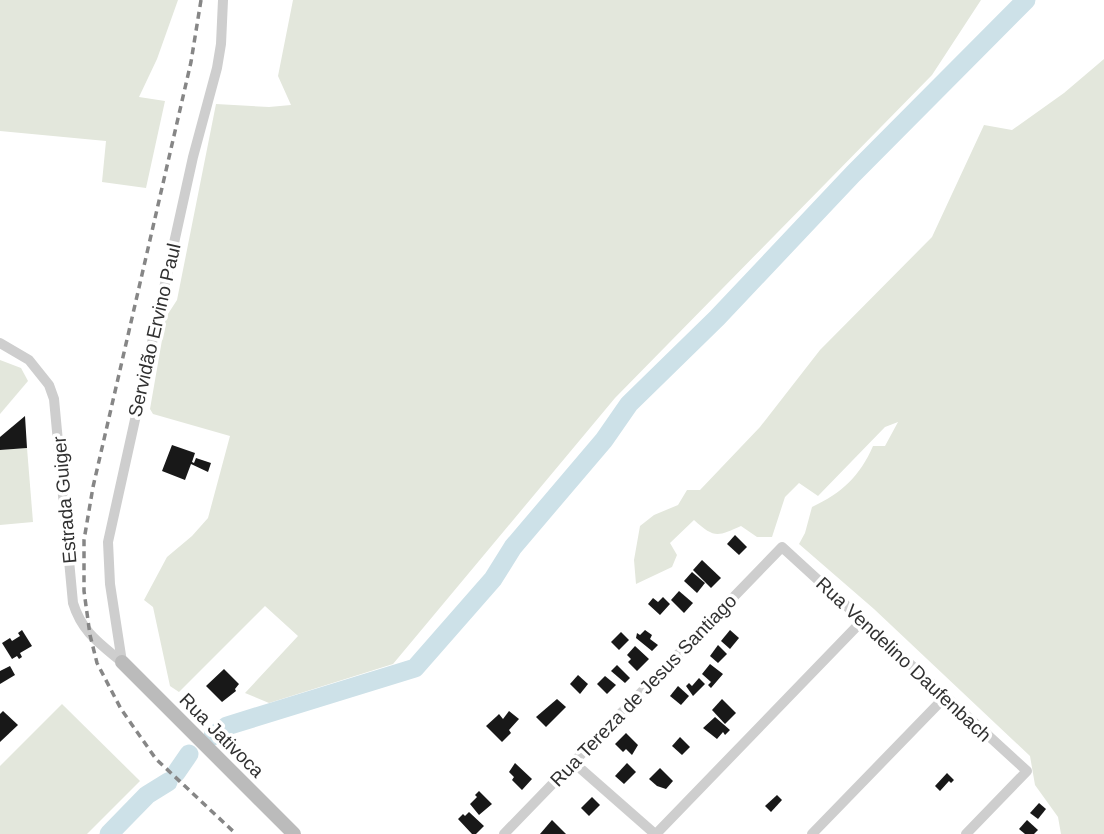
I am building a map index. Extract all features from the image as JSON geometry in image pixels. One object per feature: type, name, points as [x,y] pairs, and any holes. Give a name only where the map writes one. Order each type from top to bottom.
[{"type":"street","name":"Servidão Ervino Paul","points":[[122,662],[110,584],[108,542],[190,168],[217,68],[223,0]]},
{"type":"street","name":"Estrada Guiger","points":[[0,343],[29,360],[48,385],[57,421],[73,603],[79,621],[90,635],[122,662]]},
{"type":"street","name":"Rua Vendelino Daufenbach","points":[[782,547],[1027,771],[966,834]]},
{"type":"street","name":"Rua Tereza de Jesus Santiago","points":[[504,834],[782,547]]},
{"type":"street","points":[[573,762],[655,834],[862,621]]},
{"type":"street","name":"Rua Jativoca","points":[[122,662],[294,834]]},
{"type":"street","points":[[812,834],[946,697]]},
{"type":"shaded area","points":[[0,0],[178,0],[157,59],[139,97],[165,101],[146,188],[102,182],[106,141],[0,131]]},
{"type":"shaded area","points":[[293,0],[981,0],[932,75],[615,398],[393,664],[269,703],[245,693],[298,636],[265,606],[179,692],[170,686],[153,607],[144,600],[167,557],[208,518],[230,436],[153,414],[150,409],[166,317],[177,300],[216,104],[269,107],[291,105],[278,76]]},
{"type":"shaded area","points":[[1104,59],[1104,834],[1061,834],[1058,817],[1035,785],[1030,756],[874,609],[799,544],[812,507],[849,482],[873,446],[885,446],[898,422],[885,427],[818,496],[799,483],[785,497],[772,537],[757,537],[741,526],[721,534],[711,533],[694,520],[670,543],[677,555],[672,567],[636,584],[634,560],[640,526],[654,515],[678,505],[687,490],[700,490],[760,427],[820,350],[932,237],[984,125],[1012,130],[1064,93]]},
{"type":"shaded area","points":[[0,360],[21,368],[28,381],[0,414]]},
{"type":"shaded area","points":[[27,448],[33,522],[0,525],[0,450]]},
{"type":"shaded area","points":[[62,704],[140,781],[87,834],[0,834],[0,766]]},
{"type":"building","points":[[25,416],[27,448],[0,450],[0,437]]},
{"type":"building","points":[[172,445],[195,453],[194,463],[196,458],[211,463],[208,472],[191,464],[185,480],[162,471]]},
{"type":"building","points":[[735,535],[747,547],[739,555],[727,544]]},
{"type":"building","points":[[702,560],[721,578],[711,588],[693,570]]},
{"type":"building","points":[[692,572],[705,583],[697,593],[684,581]]},
{"type":"building","points":[[679,591],[693,603],[684,613],[671,600]]},
{"type":"building","points":[[663,597],[670,604],[660,615],[648,604],[653,598],[658,602]]},
{"type":"building","points":[[22,630],[32,646],[20,653],[22,657],[19,659],[17,656],[12,659],[2,643],[20,636],[18,633]]},
{"type":"building","points":[[645,630],[652,635],[650,639],[658,645],[652,651],[636,638],[637,633],[640,635]]},
{"type":"building","points":[[730,630],[739,638],[730,649],[721,641]]},
{"type":"building","points":[[621,632],[629,640],[619,650],[611,642]]},
{"type":"building","points":[[718,645],[727,654],[718,663],[710,656]]},
{"type":"building","points":[[635,646],[649,659],[637,671],[628,662],[631,659],[627,655]]},
{"type":"building","points":[[710,664],[723,674],[711,688],[708,685],[711,682],[702,674]]},
{"type":"building","points":[[617,665],[630,678],[625,683],[611,671]]},
{"type":"building","points":[[10,666],[15,675],[0,684],[0,671]]},
{"type":"building","points":[[224,669],[239,684],[236,691],[222,702],[206,686]]},
{"type":"building","points":[[578,675],[588,684],[580,694],[570,684]]},
{"type":"building","points":[[605,676],[616,685],[607,694],[597,684]]},
{"type":"building","points":[[699,678],[705,684],[693,696],[686,686],[689,683],[692,686]]},
{"type":"building","points":[[678,686],[689,696],[681,705],[670,696]]},
{"type":"building","points":[[557,699],[566,707],[546,727],[536,717]]},
{"type":"building","points":[[722,699],[736,713],[725,724],[712,710]]},
{"type":"building","points":[[3,711],[18,725],[0,742],[0,714]]},
{"type":"building","points":[[509,711],[519,719],[502,742],[486,726],[499,714],[503,719]]},
{"type":"building","points":[[715,717],[730,730],[725,735],[723,732],[717,739],[703,728]]},
{"type":"building","points":[[626,733],[638,745],[632,755],[626,749],[623,752],[615,744]]},
{"type":"building","points":[[680,737],[690,747],[682,755],[672,746]]},
{"type":"building","points":[[515,763],[532,779],[522,790],[512,780],[514,777],[509,772]]},
{"type":"building","points":[[627,763],[636,772],[624,784],[615,776]]},
{"type":"building","points":[[660,768],[673,781],[666,789],[649,779]]},
{"type":"building","points":[[947,773],[954,780],[951,783],[949,781],[940,791],[935,786]]},
{"type":"building","points":[[479,791],[492,804],[479,815],[470,804]]},
{"type":"building","points":[[777,795],[782,800],[771,812],[765,806]]},
{"type":"building","points":[[592,797],[600,805],[589,816],[581,808]]},
{"type":"building","points":[[1039,803],[1046,809],[1038,819],[1030,813]]},
{"type":"building","points":[[469,812],[484,826],[476,834],[472,834],[458,819]]},
{"type":"building","points":[[552,820],[566,834],[540,834]]},
{"type":"building","points":[[1027,820],[1038,830],[1034,834],[1025,834],[1019,829]]},
{"type":"waterway","points":[[213,736],[227,726],[415,668],[493,579],[513,547],[604,440],[629,404],[717,318],[853,174],[1026,0]]},
{"type":"waterway","points":[[176,773],[189,754]]},
{"type":"waterway","points":[[109,834],[147,795],[168,782]]},
{"type":"railway","points":[[201,0],[191,62],[93,487],[84,540],[84,591],[97,663],[121,709],[156,759],[236,834]]}]
